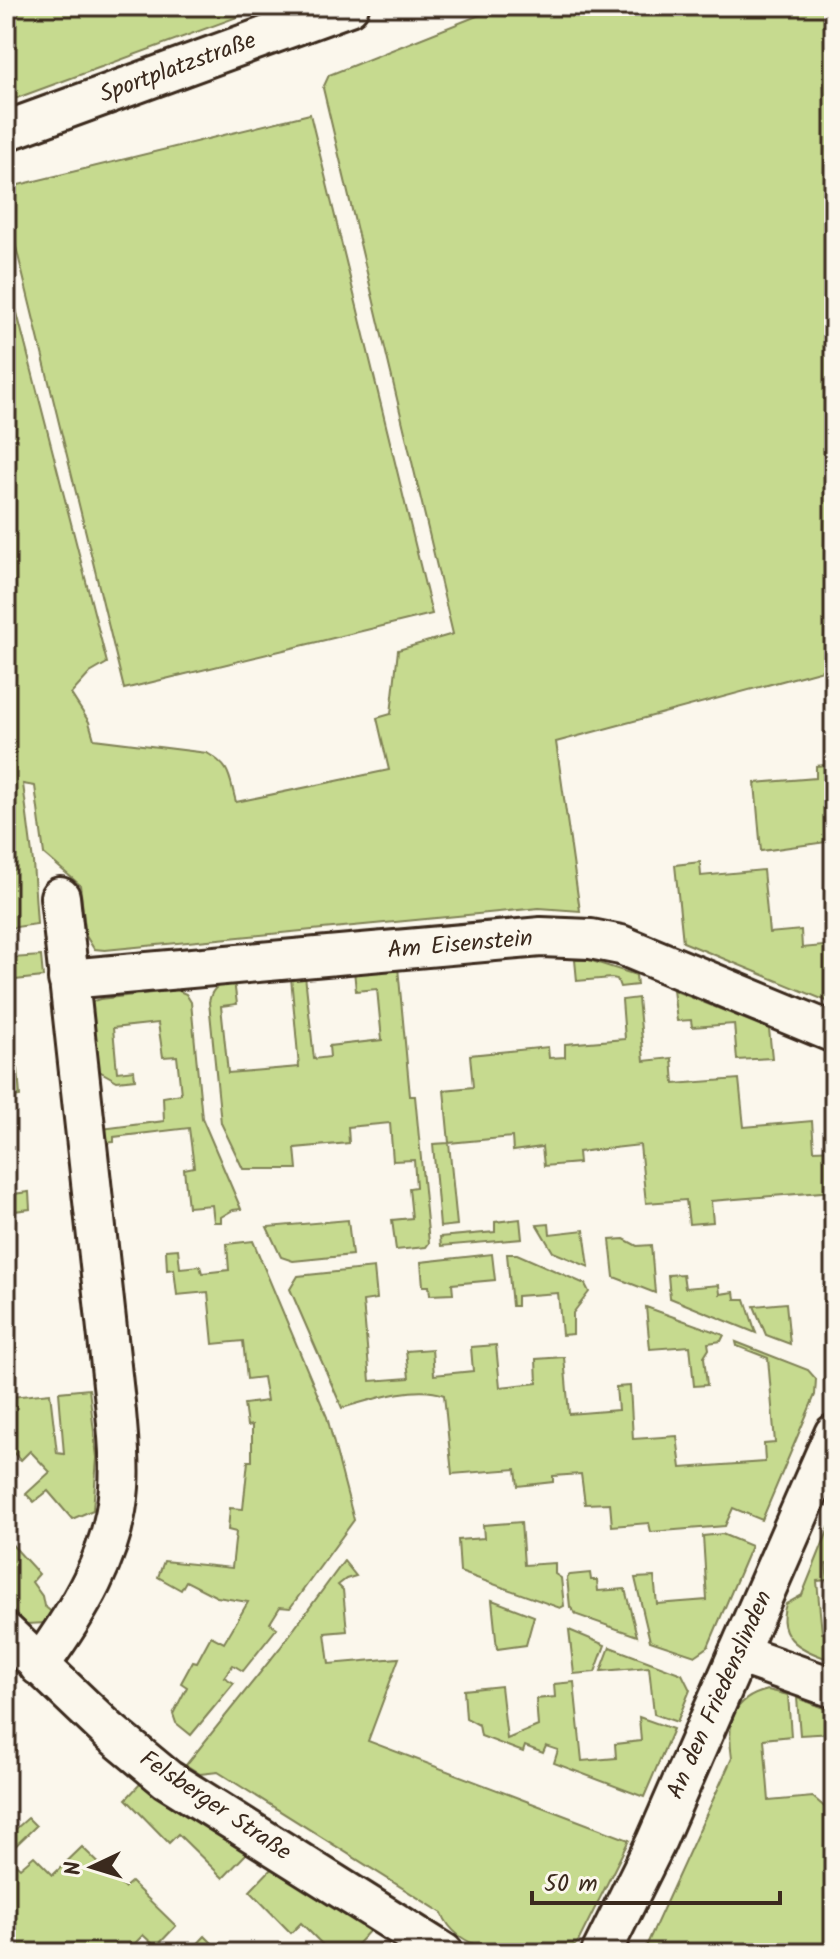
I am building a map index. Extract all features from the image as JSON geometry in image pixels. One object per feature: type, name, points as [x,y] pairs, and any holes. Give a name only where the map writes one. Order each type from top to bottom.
[{"type":"street","name":"Sportplatzstraße","points":[[6,131],[349,6]]},
{"type":"street","points":[[39,1666],[72,1621],[92,1584],[111,1536],[119,1487],[116,1412],[60,897]]},
{"type":"street","name":"Am Eisenstein","points":[[68,979],[541,937],[591,939],[621,945],[834,1033]]},
{"type":"street","name":"An den Friedenslinden","points":[[601,1953],[655,1844],[834,1434]]},
{"type":"street","name":"Felsberger Straße","points":[[6,1633],[109,1731],[167,1779],[444,1953]]},
{"type":"street","points":[[738,1654],[834,1688]]},
{"type":"green space","points":[[6,6],[267,6],[6,102]]},
{"type":"green space","points":[[502,6],[834,6],[834,667],[556,742],[580,911],[539,908],[94,949],[86,936],[80,885],[44,854],[35,786],[23,784],[37,924],[9,928],[12,958],[41,956],[43,977],[6,981],[6,270],[107,663],[90,673],[71,694],[89,722],[94,739],[207,753],[225,768],[236,802],[389,770],[377,718],[391,714],[398,650],[453,634],[323,88],[329,75]]},
{"type":"green space","points":[[310,114],[432,614],[124,689],[6,206],[6,188]]},
{"type":"green space","points":[[834,764],[834,841],[761,851],[755,783],[816,778],[816,766]]},
{"type":"green space","points":[[700,862],[701,876],[763,870],[769,933],[801,930],[802,948],[834,945],[834,1004],[683,942],[675,865]]},
{"type":"green space","points":[[575,960],[589,960],[636,975],[637,985],[620,987],[617,979],[612,978],[577,981]]},
{"type":"green space","points":[[398,967],[410,1096],[415,1096],[429,1243],[426,1247],[396,1250],[392,1220],[412,1218],[409,1188],[416,1187],[414,1160],[393,1161],[390,1123],[348,1127],[349,1143],[295,1148],[297,1169],[243,1169],[221,1123],[209,1002],[217,987],[234,981],[237,1004],[221,1006],[228,1073],[299,1067],[291,977],[305,975],[314,1059],[330,1057],[329,1046],[382,1040],[377,989],[356,991],[354,970]]},
{"type":"green space","points":[[177,990],[186,994],[191,1002],[202,1118],[241,1209],[221,1217],[221,1222],[214,1222],[212,1205],[188,1207],[184,1169],[194,1167],[189,1128],[114,1137],[114,1142],[103,1143],[101,1129],[164,1121],[163,1097],[181,1094],[177,1056],[163,1057],[158,1023],[113,1028],[117,1072],[134,1070],[135,1079],[117,1081],[94,1068],[90,1002]]},
{"type":"green space","points":[[673,990],[769,1029],[772,1058],[737,1060],[734,1024],[692,1027],[691,1020],[677,1021]]},
{"type":"green space","points":[[638,998],[644,1061],[672,1058],[674,1084],[739,1079],[744,1127],[812,1121],[814,1150],[834,1149],[834,1191],[711,1201],[713,1222],[689,1224],[686,1200],[646,1203],[640,1145],[578,1152],[579,1163],[544,1166],[542,1147],[513,1151],[512,1137],[449,1143],[444,1090],[473,1087],[470,1055],[548,1047],[549,1058],[565,1057],[565,1044],[625,1039],[622,1000]]},
{"type":"green space","points":[[18,1069],[20,1096],[6,1098],[6,1070]]},
{"type":"green space","points":[[449,1143],[457,1225],[440,1227],[433,1144]]},
{"type":"green space","points":[[29,1192],[30,1209],[6,1212],[6,1195]]},
{"type":"green space","points":[[520,1219],[522,1239],[441,1246],[440,1237],[495,1232],[495,1222]]},
{"type":"green space","points":[[348,1220],[352,1255],[293,1261],[281,1257],[267,1227]]},
{"type":"green space","points":[[549,1224],[550,1234],[584,1230],[589,1267],[553,1252],[537,1225]]},
{"type":"green space","points":[[624,1239],[637,1246],[651,1245],[655,1293],[614,1277],[610,1240]]},
{"type":"green space","points":[[253,1241],[327,1417],[354,1520],[290,1608],[280,1607],[270,1623],[277,1628],[243,1671],[233,1665],[224,1677],[234,1683],[191,1735],[176,1723],[173,1714],[187,1687],[181,1683],[211,1636],[224,1643],[248,1602],[217,1597],[186,1581],[181,1590],[158,1577],[164,1561],[232,1568],[236,1532],[228,1530],[230,1508],[243,1509],[248,1461],[252,1461],[252,1425],[247,1426],[244,1404],[267,1401],[263,1377],[247,1379],[243,1341],[213,1344],[208,1292],[177,1295],[174,1269],[167,1270],[166,1250],[178,1249],[180,1268],[200,1266],[202,1273],[229,1270],[227,1244]]},
{"type":"green space","points":[[492,1254],[495,1280],[452,1284],[453,1294],[430,1295],[429,1286],[423,1286],[421,1262]]},
{"type":"green space","points":[[507,1254],[517,1254],[585,1284],[589,1292],[573,1313],[573,1334],[562,1335],[558,1293],[517,1296],[517,1306],[512,1306]]},
{"type":"green space","points":[[374,1268],[377,1299],[363,1301],[370,1381],[409,1378],[406,1351],[432,1349],[434,1375],[473,1371],[471,1347],[496,1345],[500,1387],[537,1383],[536,1359],[564,1357],[569,1414],[618,1410],[616,1387],[630,1386],[633,1439],[677,1436],[681,1468],[765,1462],[764,1444],[775,1443],[768,1358],[737,1346],[736,1342],[808,1370],[816,1379],[815,1395],[762,1520],[733,1508],[725,1526],[651,1532],[649,1523],[612,1526],[610,1503],[585,1504],[581,1474],[553,1476],[553,1482],[518,1486],[516,1469],[452,1474],[444,1395],[407,1392],[342,1408],[290,1289],[298,1276]]},
{"type":"green space","points":[[683,1274],[685,1288],[719,1285],[720,1294],[734,1292],[735,1299],[745,1299],[756,1333],[670,1298],[668,1275]]},
{"type":"green space","points":[[786,1303],[790,1344],[766,1335],[754,1306]]},
{"type":"green space","points":[[646,1307],[724,1335],[721,1341],[708,1343],[709,1349],[704,1357],[707,1385],[694,1386],[690,1346],[650,1349]]},
{"type":"green space","points":[[6,1384],[11,1397],[50,1393],[57,1453],[64,1454],[59,1392],[89,1389],[97,1458],[93,1510],[72,1519],[48,1491],[34,1502],[26,1494],[50,1472],[30,1451],[21,1460],[6,1446]]},
{"type":"green space","points":[[834,1516],[834,1563],[826,1564],[828,1580],[817,1581],[822,1633],[834,1633],[834,1661],[795,1643],[784,1627],[783,1616],[786,1604],[802,1595]]},
{"type":"green space","points":[[521,1522],[524,1565],[555,1563],[555,1574],[561,1578],[564,1606],[560,1608],[460,1572],[458,1540],[484,1538],[483,1525]]},
{"type":"green space","points":[[722,1534],[751,1546],[708,1647],[695,1656],[650,1641],[635,1578],[654,1577],[657,1604],[707,1600],[703,1536]]},
{"type":"green space","points":[[6,1538],[39,1574],[32,1582],[42,1596],[44,1606],[53,1613],[47,1623],[26,1624],[6,1604]]},
{"type":"green space","points":[[344,1561],[356,1576],[338,1585],[343,1590],[347,1631],[325,1633],[329,1664],[399,1658],[368,1741],[629,1840],[578,1942],[567,1953],[496,1950],[463,1939],[451,1928],[442,1913],[218,1772],[200,1774],[186,1765],[280,1648]]},
{"type":"green space","points":[[590,1573],[591,1580],[597,1580],[598,1591],[625,1589],[637,1636],[577,1615],[570,1607],[567,1577]]},
{"type":"green space","points":[[492,1600],[534,1616],[526,1645],[497,1649]]},
{"type":"green space","points":[[569,1630],[605,1645],[595,1672],[574,1674]]},
{"type":"green space","points":[[610,1647],[682,1674],[690,1690],[677,1722],[654,1714],[649,1667],[601,1671]]},
{"type":"green space","points":[[574,1682],[582,1761],[616,1758],[615,1744],[641,1741],[639,1717],[673,1729],[644,1797],[554,1763],[558,1750],[546,1746],[543,1753],[525,1746],[523,1752],[481,1736],[479,1725],[466,1718],[464,1690],[501,1686],[507,1739],[538,1726],[536,1699],[555,1697],[554,1684]]},
{"type":"green space","points":[[768,1690],[788,1695],[791,1736],[764,1739],[769,1801],[813,1797],[827,1809],[834,1809],[834,1953],[643,1953],[732,1758],[730,1734],[734,1715],[746,1700]]},
{"type":"green space","points":[[797,1698],[834,1712],[834,1733],[800,1735]]},
{"type":"green space","points":[[140,1784],[248,1852],[223,1878],[178,1834],[169,1843],[126,1799]]},
{"type":"green space","points":[[28,1818],[36,1826],[6,1855],[6,1831],[10,1834]]},
{"type":"green space","points":[[82,1847],[124,1888],[131,1882],[176,1926],[156,1947],[143,1935],[126,1953],[6,1953],[6,1855],[20,1868],[34,1856],[53,1875]]},
{"type":"green space","points":[[273,1867],[372,1928],[349,1953],[331,1953],[301,1923],[291,1933],[250,1891]]},
{"type":"green space","points":[[205,1936],[222,1953],[189,1953]]}]
